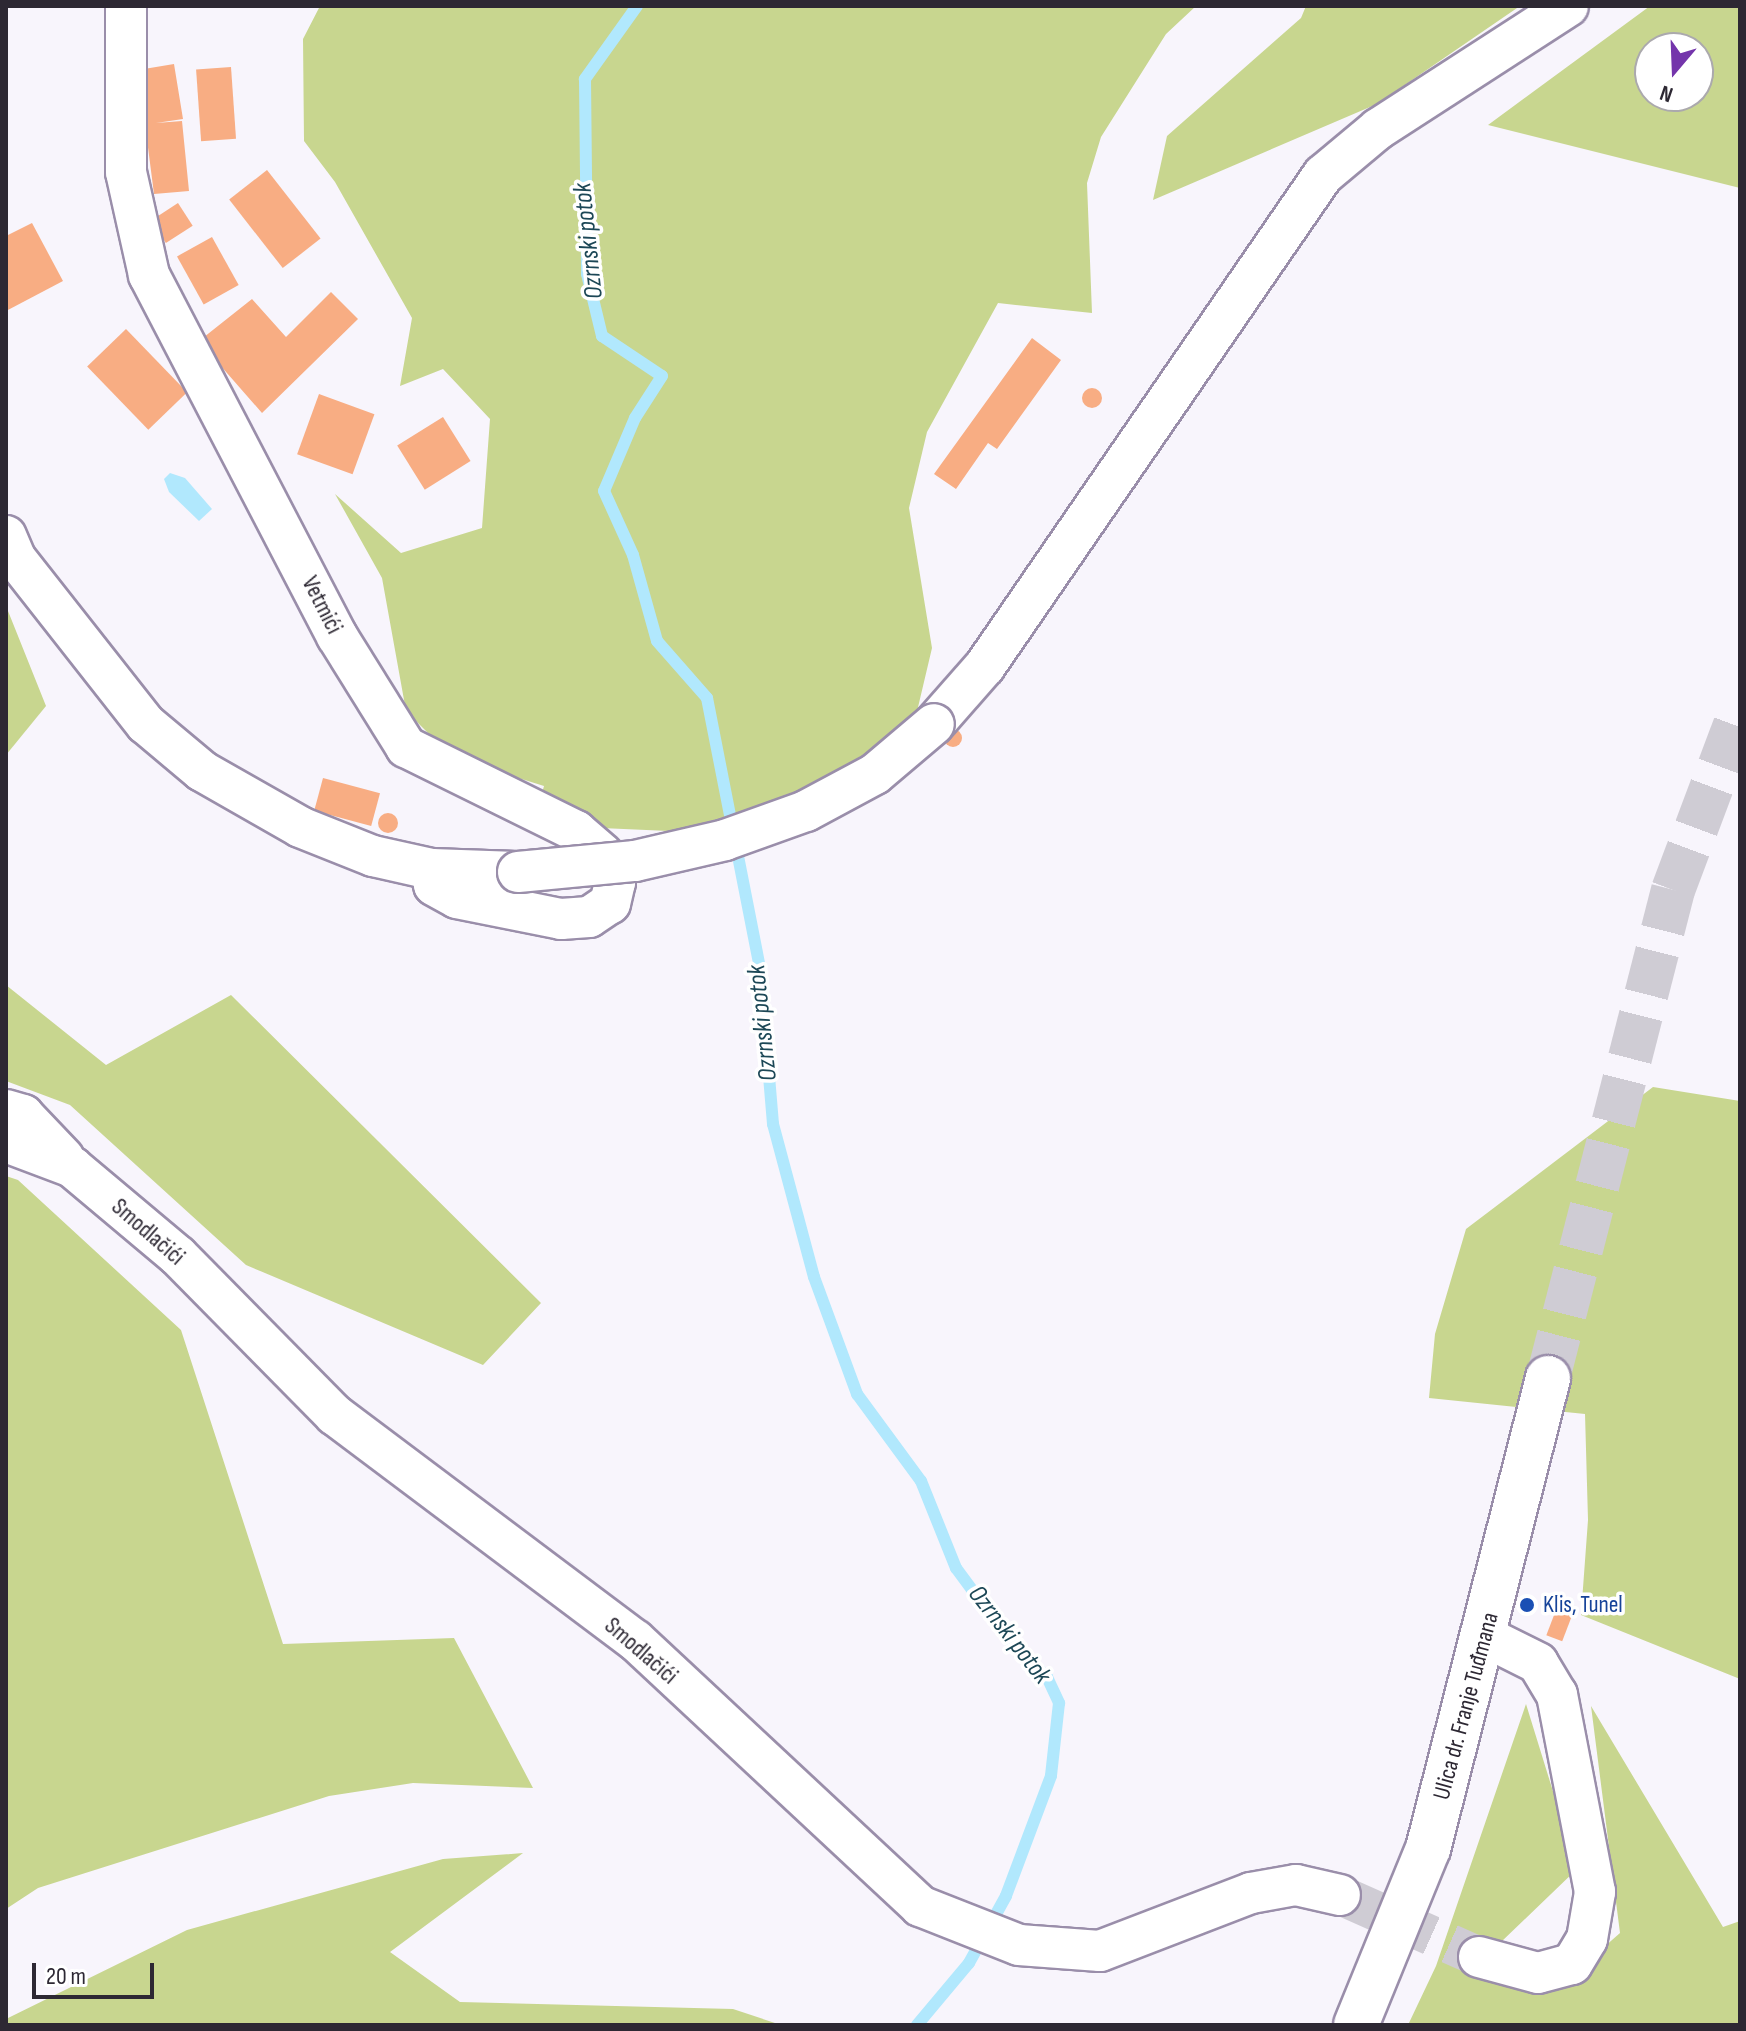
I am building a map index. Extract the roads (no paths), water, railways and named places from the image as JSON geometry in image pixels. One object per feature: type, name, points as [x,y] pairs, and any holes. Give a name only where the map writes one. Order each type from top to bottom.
[{"type":"main road","name":"Ulica dr. Franje Tuđmana","points":[[1356,2025],[1428,1849],[1486,1637],[1548,1378]]},
{"type":"street","name":"Vetmići","points":[[126,6],[126,172],[149,275],[337,636],[406,747],[576,831],[602,854],[615,882],[610,903],[589,917],[561,919],[457,898],[434,885],[431,869]]},
{"type":"street","points":[[6,536],[16,559],[146,724],[202,771],[300,827],[373,856],[431,869],[518,872],[635,861],[725,840],[806,811],[875,774],[934,724],[1012,628],[1323,175],[1378,129],[1568,6]]},
{"type":"street","points":[[6,1110],[23,1115],[72,1167]]},
{"type":"street","name":"Smodlačići","points":[[6,1142],[72,1167],[178,1256],[335,1415],[635,1640],[920,1906],[1019,1945],[1100,1951],[1251,1893],[1296,1885],[1340,1895]]},
{"type":"street","points":[[1479,1957],[1538,1973],[1572,1964],[1587,1939],[1595,1892],[1557,1695],[1538,1663],[1486,1637]]},
{"type":"water","points":[[170,473],[185,478],[212,509],[199,521],[169,492],[164,479]]},
{"type":"waterway","name":"Ozrnski potok","points":[[637,6],[585,79],[587,274],[602,336],[662,376],[635,418],[604,491],[633,555],[657,641],[707,698],[760,969],[773,1124],[814,1277],[857,1394],[921,1481],[956,1568],[1012,1644],[1047,1677],[1059,1703],[1051,1776],[1006,1896],[969,1963],[917,2025]]},
{"type":"tunnel","points":[[1548,1378],[1673,890],[1740,712]]},
{"type":"tunnel","points":[[1340,1895],[1479,1957]]},
{"type":"place","name":"Klis, Tunel","points":[[1527,1605]]}]
